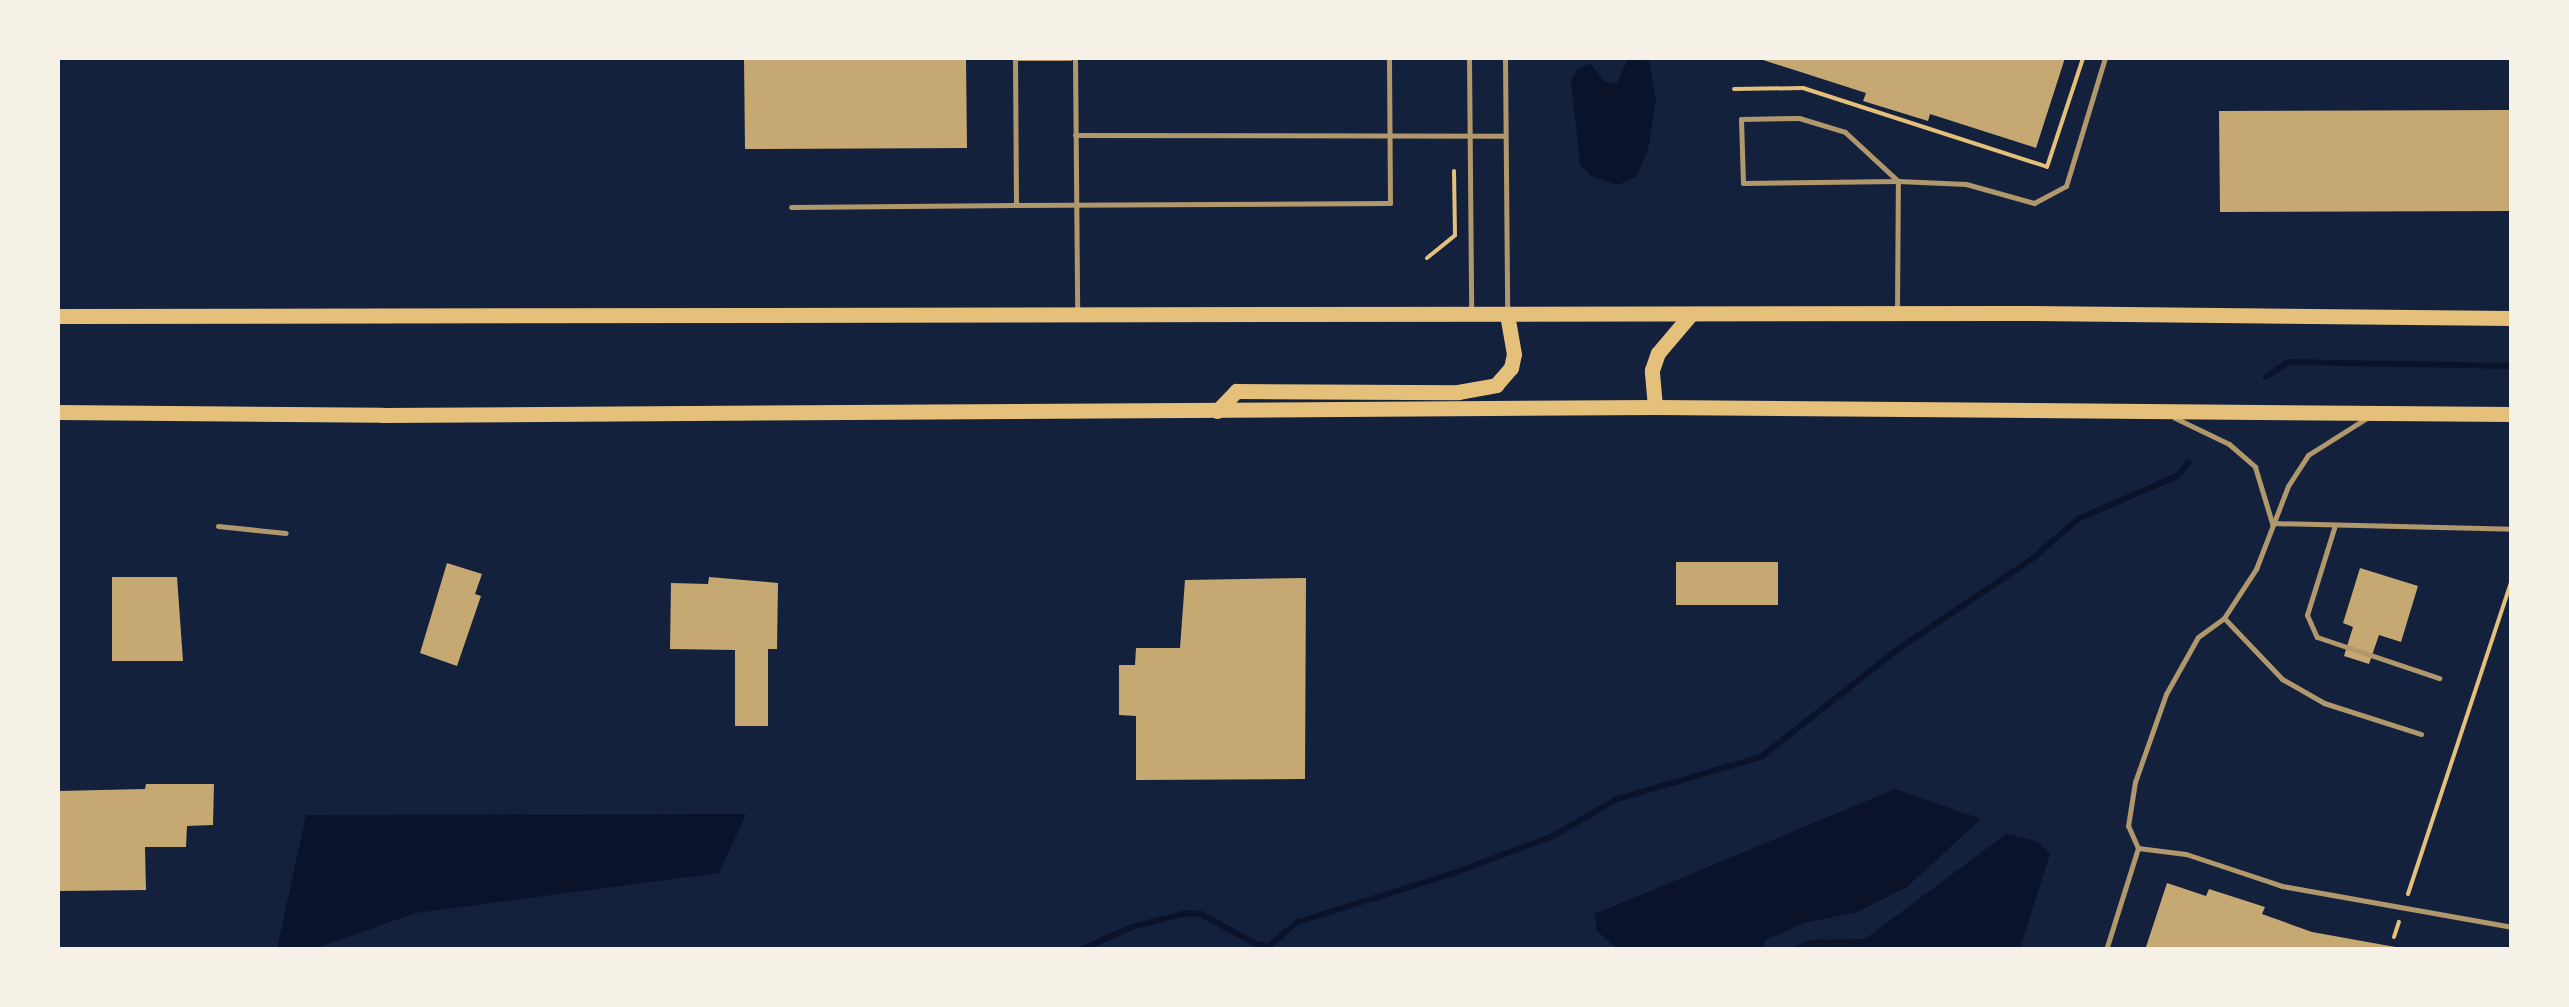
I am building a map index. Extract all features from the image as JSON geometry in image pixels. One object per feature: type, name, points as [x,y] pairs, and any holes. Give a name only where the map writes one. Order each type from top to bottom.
[{"type":"main road","points":[[58,316],[1898,313],[2512,318]]},
{"type":"main road","points":[[1654,407],[1652,370],[1658,354],[1692,314]]},
{"type":"main road","points":[[1217,411],[1236,391],[1458,392],[1496,385],[1511,368],[1514,354],[1508,315]]},
{"type":"main road","points":[[58,412],[382,416],[1654,407],[2512,414]]},
{"type":"lane","points":[[1016,206],[1015,58],[1072,58],[1076,315]]},
{"type":"lane","points":[[792,206],[1390,203],[1389,58]]},
{"type":"lane","points":[[1470,58],[1472,316]]},
{"type":"lane","points":[[1504,58],[1508,315]]},
{"type":"lane","points":[[1898,313],[1898,181],[1845,132],[1799,118],[1742,119],[1743,183],[1898,181],[1966,184],[2034,203],[2066,186],[2106,58]]},
{"type":"lane","points":[[1075,135],[1505,136]]},
{"type":"lane","points":[[2158,410],[2229,444],[2255,468],[2272,523]]},
{"type":"lane","points":[[2106,950],[2138,848],[2128,826],[2135,782],[2166,694],[2198,637],[2224,618],[2256,569],[2272,523],[2308,454],[2379,412]]},
{"type":"lane","points":[[2272,523],[2512,529]]},
{"type":"lane","points":[[2335,525],[2307,615],[2316,637],[2439,678]]},
{"type":"lane","points":[[218,526],[286,533]]},
{"type":"lane","points":[[2224,618],[2282,678],[2324,703],[2421,734]]},
{"type":"lane","points":[[2138,848],[2186,854],[2282,886],[2512,927]]},
{"type":"path","points":[[1734,89],[1803,88],[2047,167],[2083,58]]},
{"type":"path","points":[[1427,258],[1455,236],[1454,136]]},
{"type":"path","points":[[2394,938],[2512,580]]},
{"type":"water","points":[[1628,59],[1649,61],[1656,100],[1648,150],[1637,176],[1618,185],[1591,176],[1580,165],[1571,80],[1577,70],[1590,63],[1605,82],[1617,83]]},
{"type":"water","points":[[1895,789],[1981,819],[1907,887],[1858,912],[1804,923],[1766,940],[1762,949],[1618,949],[1597,931],[1595,914]]},
{"type":"water","points":[[746,814],[719,873],[416,913],[313,949],[277,949],[306,815]]},
{"type":"water","points":[[2006,834],[2036,841],[2050,854],[2020,949],[1791,949],[1808,940],[1865,939]]},
{"type":"building","points":[[744,58],[966,58],[967,148],[745,149]]},
{"type":"building","points":[[1757,58],[2065,58],[2036,148],[1930,114],[1928,121],[1863,101],[1866,93]]},
{"type":"building","points":[[2512,110],[2512,211],[2220,212],[2219,111]]},
{"type":"building","points":[[1676,562],[1778,562],[1778,605],[1676,605]]},
{"type":"building","points":[[447,563],[482,574],[475,594],[481,596],[457,666],[420,653]]},
{"type":"building","points":[[2360,568],[2418,586],[2401,642],[2379,635],[2369,664],[2344,656],[2353,627],[2343,623]]},
{"type":"building","points":[[112,577],[177,577],[183,661],[112,661]]},
{"type":"building","points":[[709,577],[778,583],[777,649],[768,649],[768,726],[735,726],[735,650],[670,649],[671,583],[708,584]]},
{"type":"building","points":[[1306,578],[1305,779],[1136,780],[1136,716],[1119,715],[1119,665],[1135,665],[1136,648],[1180,648],[1185,580]]},
{"type":"building","points":[[146,784],[214,784],[213,825],[187,826],[186,847],[145,847],[146,890],[58,891],[58,791],[145,789]]},
{"type":"building","points":[[2167,883],[2206,896],[2209,889],[2265,907],[2262,914],[2312,932],[2412,950],[2145,950]]},
{"type":"waterway","points":[[2266,377],[2288,362],[2512,366]]},
{"type":"waterway","points":[[1080,950],[1132,927],[1186,913],[1201,914],[1258,945],[1269,946],[1298,922],[1454,873],[1553,836],[1617,799],[1761,757],[1898,649],[2032,559],[2078,519],[2177,476],[2189,462]]}]
